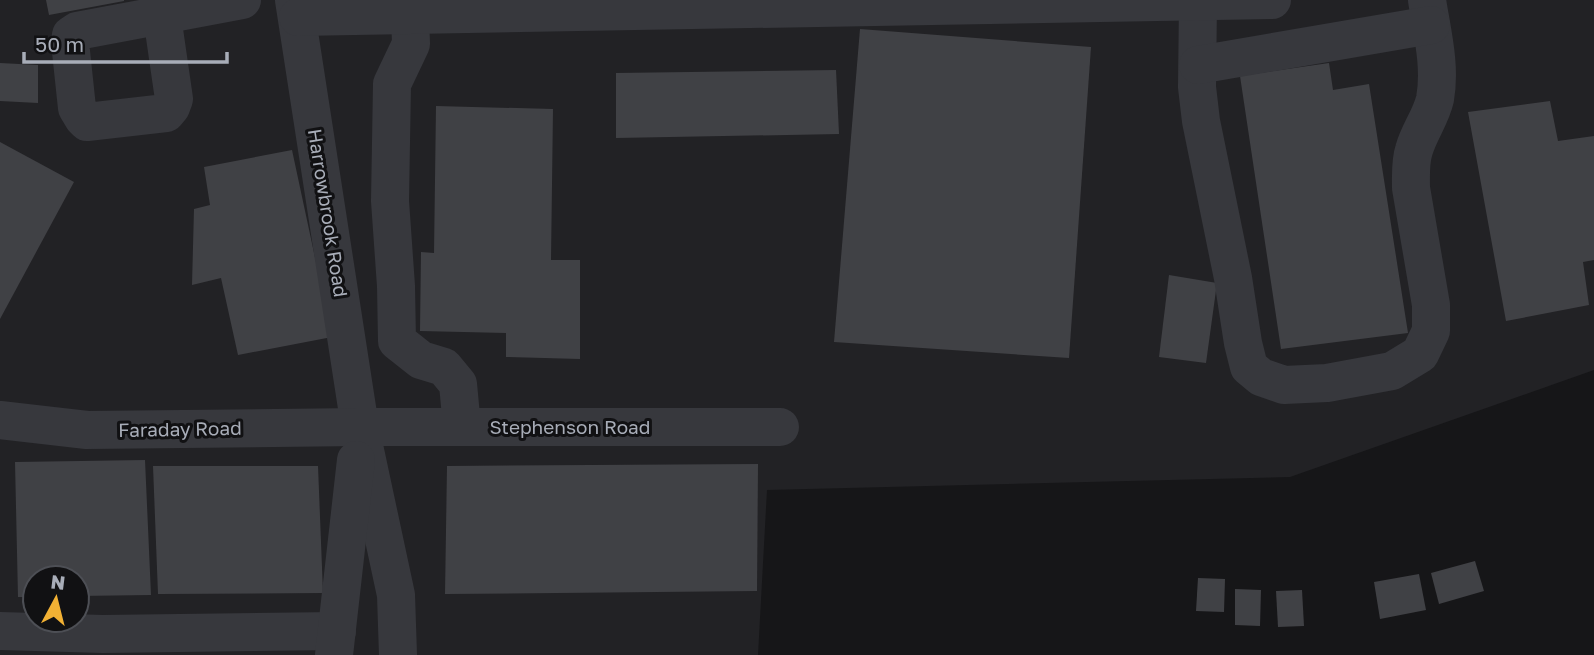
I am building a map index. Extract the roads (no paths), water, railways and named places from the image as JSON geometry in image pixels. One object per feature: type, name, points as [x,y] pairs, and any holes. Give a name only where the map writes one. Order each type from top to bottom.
[{"type":"street","points":[[162,16],[242,0]]},
{"type":"street","points":[[296,9],[410,15],[1272,0]]},
{"type":"street","points":[[1198,2],[1197,87],[1201,121],[1249,367],[1261,377],[1284,385],[1327,383],[1392,372],[1420,354],[1431,331],[1431,306],[1411,188],[1411,172],[1413,150],[1435,100],[1438,70],[1429,12],[1198,65]]},
{"type":"street","name":"Harrowbrook Road","points":[[296,9],[360,427],[396,595],[398,655]]},
{"type":"street","points":[[410,15],[411,44],[392,84],[390,201],[397,341],[421,360],[444,367],[458,384],[462,427]]},
{"type":"street","name":"Faraday Road","points":[[0,420],[87,430],[360,427]]},
{"type":"street","name":"Harrowbrook Road","points":[[335,643],[360,427]]},
{"type":"street","name":"Stephenson Road","points":[[360,427],[780,427]]},
{"type":"street","points":[[0,631],[335,643]]}]
